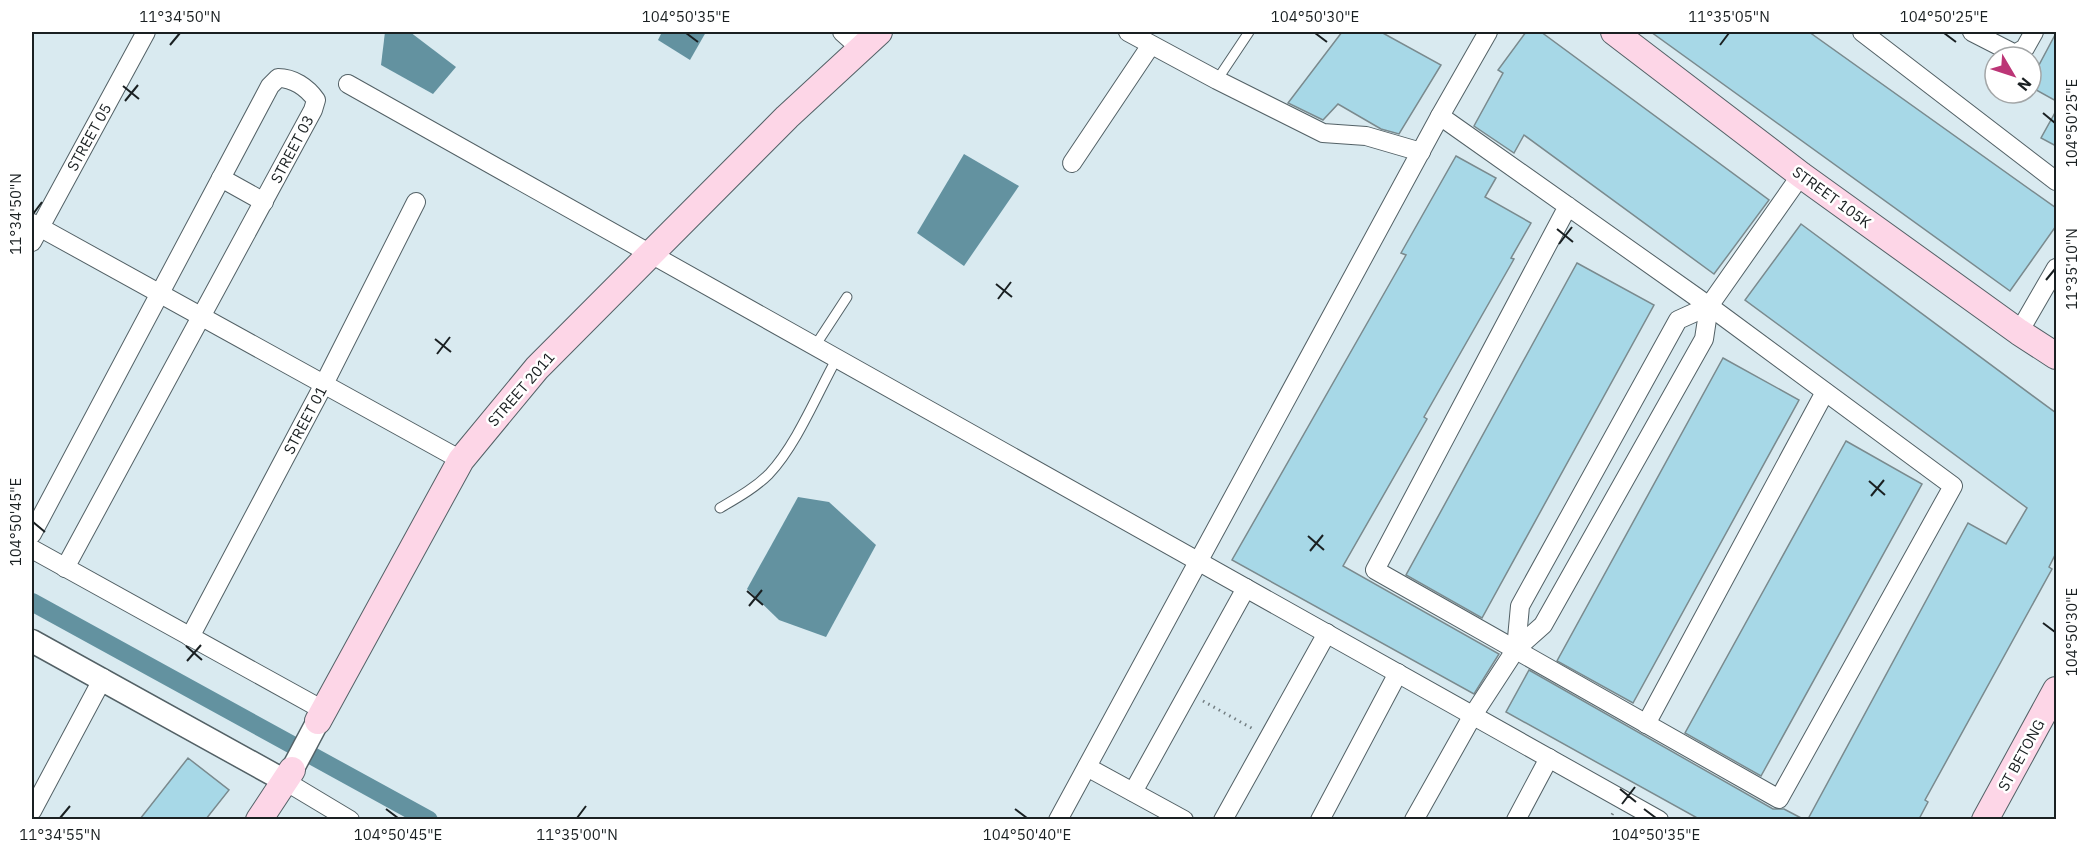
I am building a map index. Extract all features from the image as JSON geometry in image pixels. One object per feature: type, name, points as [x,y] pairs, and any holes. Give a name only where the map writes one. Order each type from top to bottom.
[{"type":"main road","name":"STREET 105K","points":[[1614,32],[1801,175],[2019,332],[2056,356]]},
{"type":"main road","name":"STREET 2011","points":[[321,715],[461,460],[537,368],[787,117],[860,37]]},
{"type":"main road","name":"ST BETONG","points":[[1984,819],[2056,690]]},
{"type":"main road","name":"STREET 2011","points":[[259,819],[288,776]]},
{"type":"street","name":"STREET 05","points":[[34,231],[146,32]]},
{"type":"street","points":[[1128,32],[1217,80],[1323,132],[1366,136],[1421,152]]},
{"type":"street","points":[[1058,819],[1440,116],[1488,32]]},
{"type":"street","points":[[1862,32],[2056,181]]},
{"type":"street","points":[[1972,32],[2009,53],[2021,53],[2034,32]]},
{"type":"street","points":[[1072,163],[1151,45]]},
{"type":"street","name":"STREET 03","points":[[32,534],[270,86],[278,78],[288,78],[310,90],[316,99],[313,110],[65,568]]},
{"type":"street","points":[[348,84],[1659,819]]},
{"type":"street","points":[[1440,116],[1568,206],[1709,306],[1953,486],[1779,799],[1375,570],[1568,206]]},
{"type":"street","points":[[1414,819],[1473,715],[1516,649],[1543,625],[1704,339],[1709,306],[1801,175]]},
{"type":"street","points":[[221,178],[264,202]]},
{"type":"street","name":"STREET 01","points":[[190,637],[324,384],[416,202]]},
{"type":"street","points":[[34,231],[160,294],[461,460]]},
{"type":"street","points":[[2019,332],[2056,268]]},
{"type":"street","points":[[1516,649],[1520,606],[1678,320],[1709,306]]},
{"type":"street","points":[[1646,724],[1825,392]]},
{"type":"street","points":[[32,549],[190,637],[321,715]]},
{"type":"street","points":[[1133,792],[1246,588]]},
{"type":"street","points":[[1223,819],[1327,633]]},
{"type":"street","points":[[32,641],[288,776],[350,819]]},
{"type":"street","points":[[1320,819],[1398,673]]},
{"type":"street","points":[[32,812],[103,678]]},
{"type":"street","name":"STREET 2011","points":[[288,776],[321,715]]},
{"type":"street","points":[[1516,819],[1550,758]]},
{"type":"street","points":[[1087,767],[1184,819]]},
{"type":"lane","points":[[1217,80],[1249,32]]},
{"type":"lane","points":[[815,346],[847,297]]},
{"type":"lane","points":[[720,508],[745,494],[770,473],[795,435],[837,358]]},
{"type":"path","points":[[1188,692],[1269,739]]},
{"type":"water","points":[[385,32],[410,32],[456,67],[433,94],[381,65]]},
{"type":"water","points":[[662,32],[706,32],[690,60],[658,40]]},
{"type":"water","points":[[964,154],[1019,186],[964,266],[917,233]]},
{"type":"water","points":[[798,497],[829,502],[876,545],[826,637],[779,620],[747,589]]},
{"type":"building","points":[[1342,32],[1381,32],[1441,65],[1399,134],[1381,129],[1338,104],[1323,120],[1288,103]]},
{"type":"building","points":[[1526,32],[1541,32],[1769,200],[1714,274],[1524,135],[1514,153],[1474,126],[1503,73],[1498,70]]},
{"type":"building","points":[[1651,32],[1809,32],[2056,208],[2056,226],[2010,291]]},
{"type":"building","points":[[2056,33],[2056,101],[2043,94],[2043,57]]},
{"type":"building","points":[[2056,111],[2056,146],[2041,138]]},
{"type":"building","points":[[1456,156],[1496,178],[1485,197],[1531,223],[1511,258],[1514,259],[1424,417],[1427,419],[1343,566],[1499,654],[1474,694],[1232,560],[1406,255],[1401,253]]},
{"type":"building","points":[[1801,224],[2056,413],[2056,553],[2049,567],[2052,569],[1925,800],[1928,802],[1919,819],[1808,819],[1968,523],[2006,544],[2027,508],[1745,300]]},
{"type":"building","points":[[1577,263],[1654,305],[1482,618],[1406,575]]},
{"type":"building","points":[[1723,358],[1799,400],[1633,703],[1557,661]]},
{"type":"building","points":[[1846,441],[1922,484],[1761,776],[1685,733]]},
{"type":"building","points":[[1529,670],[1773,809],[1784,809],[1803,819],[1699,819],[1506,712]]},
{"type":"building","points":[[188,758],[229,790],[206,819],[140,819]]},
{"type":"waterway","points":[[32,602],[429,820]]}]
